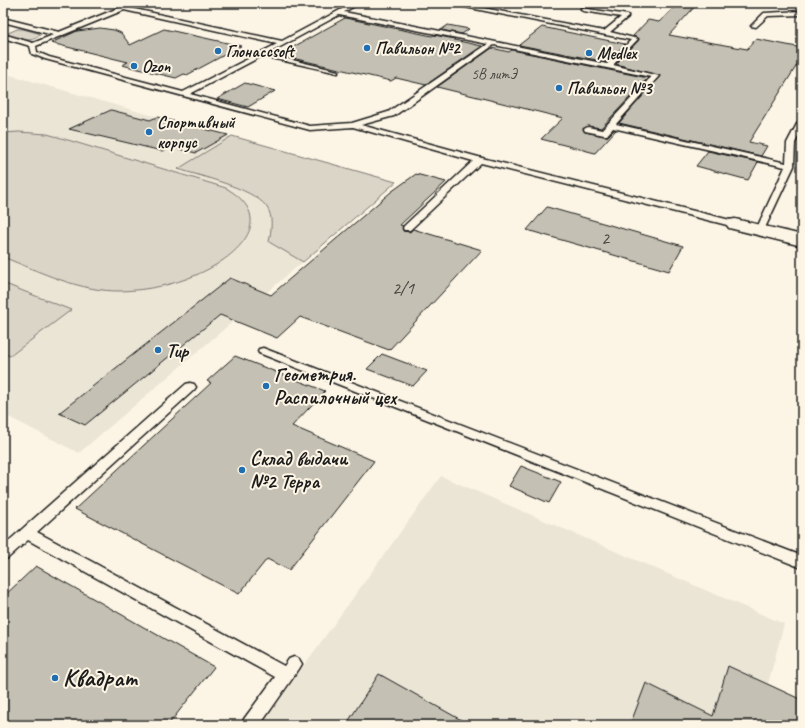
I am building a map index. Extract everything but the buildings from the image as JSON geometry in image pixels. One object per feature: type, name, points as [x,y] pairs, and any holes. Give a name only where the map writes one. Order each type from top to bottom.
[{"type":"street","points":[[735,224],[802,242]]},
{"type":"lane","points":[[3,35],[33,45],[135,3]]},
{"type":"lane","points":[[185,94],[357,3]]},
{"type":"lane","points":[[448,3],[635,39],[608,66]]},
{"type":"lane","points":[[479,9],[488,3]]},
{"type":"lane","points":[[124,8],[283,43]]},
{"type":"lane","points":[[583,9],[626,16],[606,33]]},
{"type":"lane","points":[[338,13],[656,76],[604,133],[588,129]]},
{"type":"lane","points":[[754,26],[766,14],[802,13]]},
{"type":"lane","points":[[3,20],[58,34]]},
{"type":"lane","points":[[3,35],[24,25]]},
{"type":"lane","points":[[33,45],[34,53],[48,58],[300,126],[322,128],[352,125],[391,114],[494,43]]},
{"type":"lane","points":[[261,54],[336,72]]},
{"type":"lane","points":[[760,230],[790,166],[791,143],[802,122]]},
{"type":"lane","points":[[352,125],[479,160],[735,224]]},
{"type":"lane","points":[[611,125],[790,166]]},
{"type":"lane","points":[[408,228],[479,160]]},
{"type":"lane","points":[[263,351],[802,562]]},
{"type":"lane","points":[[3,554],[190,387]]},
{"type":"lane","points":[[27,533],[290,669],[250,725]]},
{"type":"shaded area","points":[[17,29],[23,29],[41,34],[34,39],[29,40],[7,36],[6,34]]},
{"type":"shaded area","points":[[3,73],[157,117],[228,135],[396,182],[79,453],[3,414]]},
{"type":"shaded area","points":[[19,132],[47,134],[226,188],[242,200],[250,213],[251,225],[246,238],[237,249],[224,259],[210,268],[187,279],[150,288],[122,291],[76,285],[46,275],[3,257],[3,133]]},
{"type":"shaded area","points":[[232,136],[396,182],[303,262],[269,242],[271,224],[270,214],[266,206],[259,200],[238,188],[225,183],[178,169]]},
{"type":"shaded area","points":[[3,283],[71,310],[10,356],[3,353]]},
{"type":"shaded area","points":[[441,476],[784,624],[768,684],[729,666],[713,716],[647,683],[630,725],[261,725]]},
{"type":"place","name":"Павильон №2","points":[[367,48]]},
{"type":"place","name":"Глонассsoft","points":[[218,51]]},
{"type":"place","name":"Medlex","points":[[589,53]]},
{"type":"place","name":"Ozon","points":[[134,66]]},
{"type":"place","name":"Павильон №3","points":[[559,88]]},
{"type":"place","name":"Спортивный корпус","points":[[149,132]]},
{"type":"place","name":"Тир","points":[[158,350]]},
{"type":"place","name":"Геометрия. Распилочный цех","points":[[266,386]]},
{"type":"place","name":"Склад выдачи №2 Терра","points":[[242,470]]},
{"type":"place","name":"Квадрат","points":[[55,678]]}]
